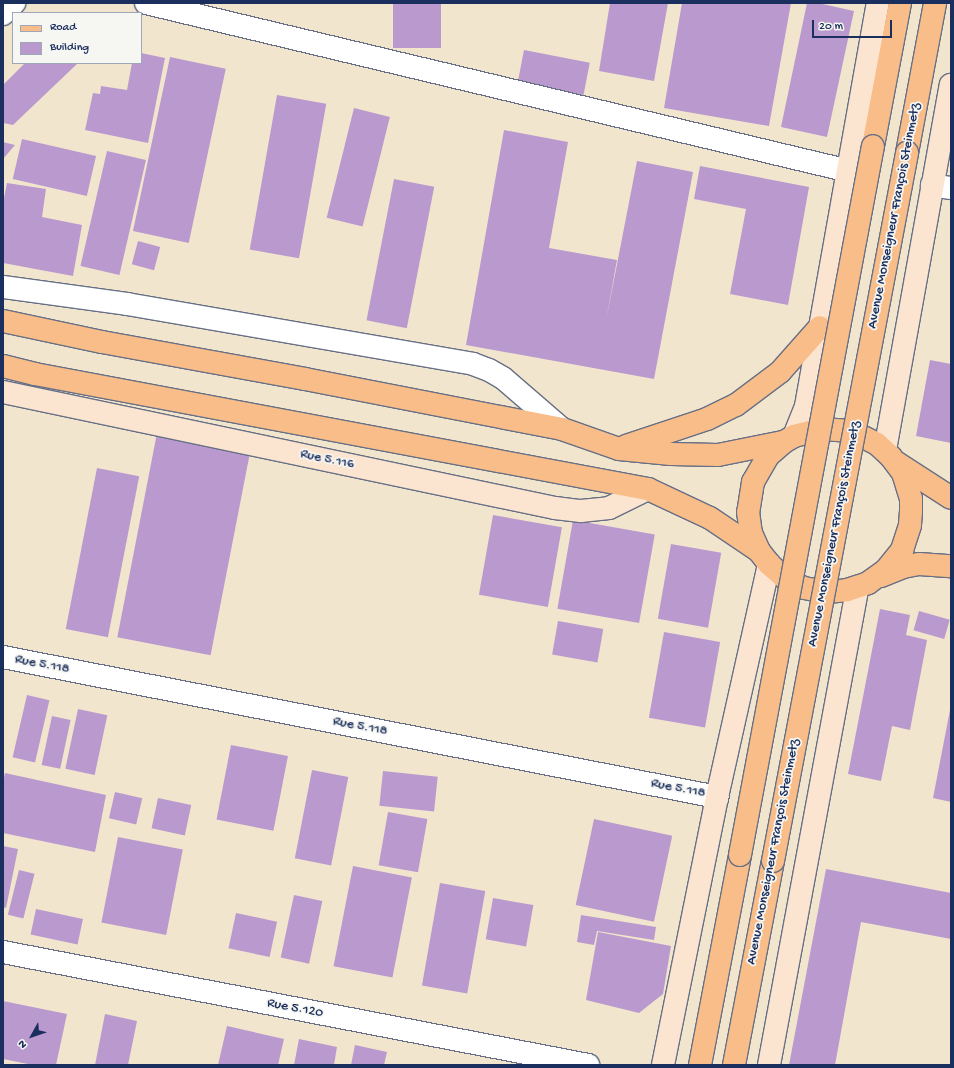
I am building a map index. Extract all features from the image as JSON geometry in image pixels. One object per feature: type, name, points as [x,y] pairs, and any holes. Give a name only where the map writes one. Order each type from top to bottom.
[{"type":"main road","points":[[663,1065],[718,797],[764,558],[749,523],[748,507],[750,492],[762,464],[789,439],[806,406],[878,3]]},
{"type":"main road","points":[[700,1065],[900,3]]},
{"type":"main road","name":"Avenue Monseigneur François Steinmetz","points":[[734,1065],[935,3]]},
{"type":"main road","points":[[878,577],[902,550],[910,526],[911,499],[903,473],[890,456],[941,187],[951,85]]},
{"type":"main road","points":[[3,322],[562,429],[619,449],[671,454],[718,455],[789,439],[803,432],[822,429],[842,429],[869,439],[890,456],[951,498]]},
{"type":"main road","points":[[619,449],[707,419],[736,405],[780,372],[820,327]]},
{"type":"main road","points":[[3,366],[43,375],[648,489],[710,518],[764,558],[785,578],[804,588],[837,592],[858,587],[903,567],[919,564],[951,566]]},
{"type":"main road","name":"Rue 5.116","points":[[3,392],[555,508],[581,511],[609,508],[648,489]]},
{"type":"main road","points":[[769,1065],[858,587]]},
{"type":"street","points":[[3,14],[14,3]]},
{"type":"street","points":[[146,3],[849,171]]},
{"type":"street","points":[[3,287],[127,304],[473,364],[489,370],[503,378],[562,429]]},
{"type":"street","name":"Rue 5.118","points":[[3,657],[718,797]]},
{"type":"street","name":"Rue 5.120","points":[[3,952],[588,1065]]},
{"type":"building","points":[[393,3],[441,3],[441,48],[393,48]]},
{"type":"building","points":[[610,3],[668,3],[654,81],[599,71]]},
{"type":"building","points":[[682,3],[791,3],[769,126],[664,108]]},
{"type":"building","points":[[807,3],[818,3],[854,11],[827,137],[781,127]]},
{"type":"building","points":[[524,50],[590,63],[583,95],[518,82]]},
{"type":"building","points":[[142,53],[165,58],[148,143],[85,130],[93,93],[100,94],[101,86],[127,90],[132,64],[142,64]]},
{"type":"building","points":[[170,57],[226,69],[189,243],[133,231]]},
{"type":"building","points":[[24,64],[77,64],[13,125],[3,123],[3,85]]},
{"type":"building","points":[[277,95],[326,104],[299,258],[250,250]]},
{"type":"building","points":[[354,108],[390,117],[363,227],[327,218]]},
{"type":"building","points":[[504,130],[568,142],[549,248],[617,260],[606,321],[637,161],[693,172],[654,379],[466,345]]},
{"type":"building","points":[[22,139],[96,156],[87,196],[13,179]]},
{"type":"building","points":[[3,142],[15,145],[3,159]]},
{"type":"building","points":[[107,151],[146,160],[119,275],[80,266]]},
{"type":"building","points":[[700,166],[809,187],[788,305],[730,294],[746,209],[694,199]]},
{"type":"building","points":[[394,179],[434,187],[407,328],[367,320]]},
{"type":"building","points":[[7,183],[46,189],[42,217],[82,225],[73,276],[3,263],[3,203]]},
{"type":"building","points":[[138,241],[160,247],[154,270],[132,264]]},
{"type":"building","points":[[930,360],[951,364],[951,443],[916,436]]},
{"type":"building","points":[[157,433],[250,451],[211,655],[117,637]]},
{"type":"building","points":[[97,468],[139,476],[108,637],[66,629]]},
{"type":"building","points":[[493,515],[562,527],[548,607],[479,595]]},
{"type":"building","points":[[573,520],[655,534],[639,623],[557,609]]},
{"type":"building","points":[[671,544],[721,553],[708,628],[658,619]]},
{"type":"building","points":[[880,609],[910,615],[906,635],[927,640],[910,730],[892,726],[881,781],[848,774]]},
{"type":"building","points":[[919,611],[950,620],[944,639],[913,630]]},
{"type":"building","points":[[558,621],[603,629],[597,662],[552,654]]},
{"type":"building","points":[[664,632],[720,642],[705,728],[649,718]]},
{"type":"building","points":[[27,695],[49,700],[35,763],[13,757]]},
{"type":"building","points":[[78,709],[107,715],[95,775],[65,769]]},
{"type":"building","points":[[951,710],[951,802],[933,798]]},
{"type":"building","points":[[52,716],[71,720],[60,769],[42,765]]},
{"type":"building","points":[[231,745],[288,756],[273,831],[216,820]]},
{"type":"building","points":[[312,770],[348,777],[331,865],[295,858]]},
{"type":"building","points":[[383,771],[438,777],[434,812],[379,806]]},
{"type":"building","points":[[5,773],[106,795],[95,852],[3,833],[3,782]]},
{"type":"building","points":[[115,792],[142,798],[136,825],[109,818]]},
{"type":"building","points":[[158,798],[191,805],[185,835],[152,828]]},
{"type":"building","points":[[388,812],[427,819],[418,872],[379,865]]},
{"type":"building","points":[[594,819],[672,836],[654,922],[576,905]]},
{"type":"building","points":[[118,837],[183,850],[166,935],[101,922]]},
{"type":"building","points":[[3,846],[18,849],[6,908],[3,907]]},
{"type":"building","points":[[353,866],[412,877],[392,978],[334,966]]},
{"type":"building","points":[[826,869],[951,893],[951,939],[861,922],[835,1065],[789,1065]]},
{"type":"building","points":[[19,870],[35,874],[23,919],[8,915]]},
{"type":"building","points":[[440,883],[485,891],[467,993],[422,985]]},
{"type":"building","points":[[294,895],[322,901],[309,964],[281,958]]},
{"type":"building","points":[[493,898],[533,905],[526,946],[486,939]]},
{"type":"building","points":[[36,909],[83,919],[78,944],[31,934]]},
{"type":"building","points":[[236,913],[277,922],[270,957],[229,948]]},
{"type":"building","points":[[581,915],[656,927],[654,940],[597,931],[594,945],[577,942]]},
{"type":"building","points":[[598,932],[671,946],[663,994],[639,1013],[586,1000]]},
{"type":"building","points":[[3,1001],[67,1014],[56,1065],[33,1065],[3,1059]]},
{"type":"building","points":[[105,1014],[137,1021],[128,1065],[95,1065]]},
{"type":"building","points":[[227,1026],[284,1039],[278,1065],[218,1065]]},
{"type":"building","points":[[299,1039],[337,1047],[334,1065],[294,1065]]},
{"type":"building","points":[[355,1045],[387,1052],[384,1065],[351,1065]]}]
